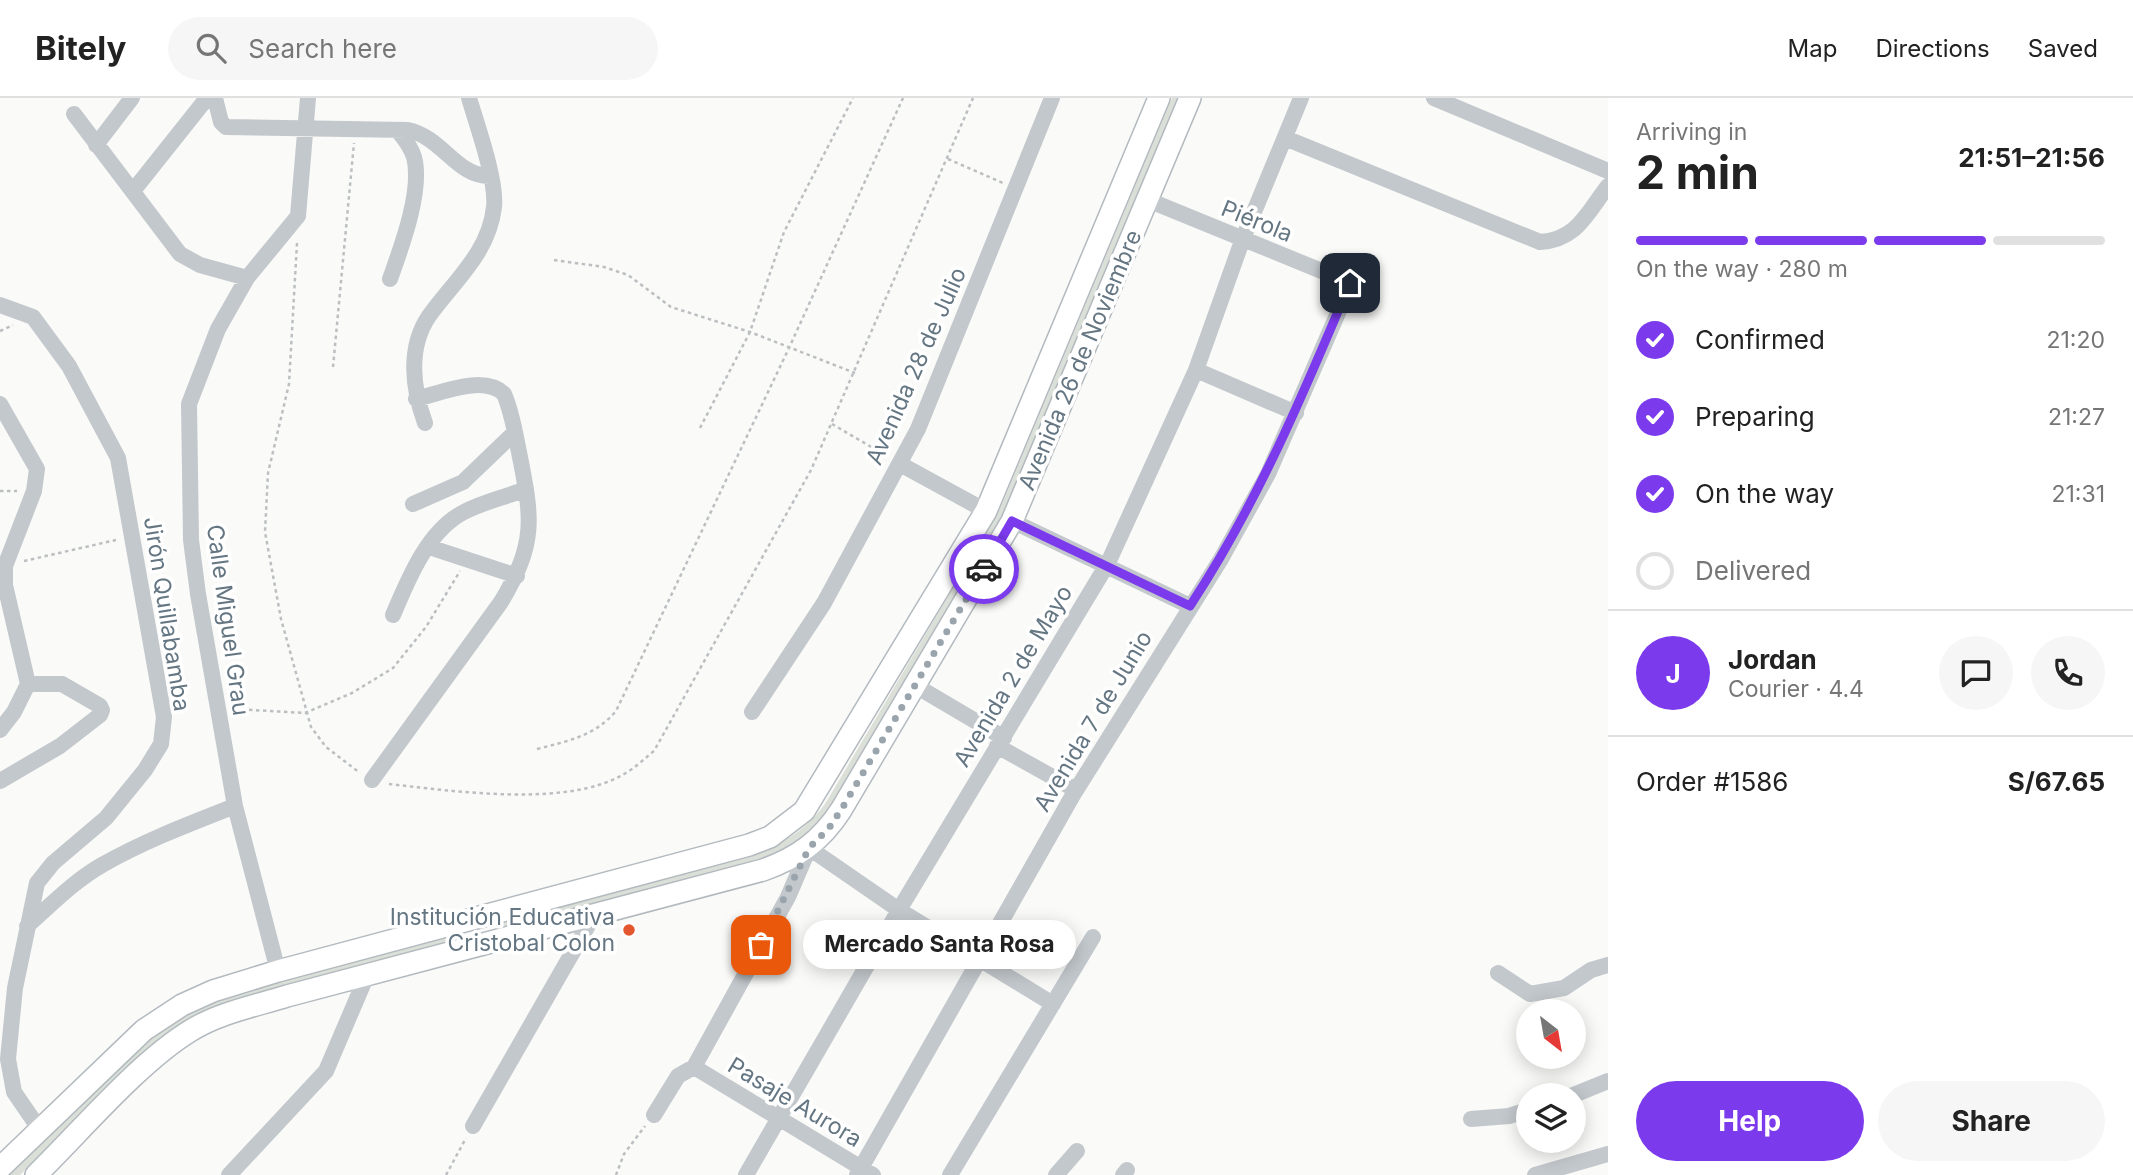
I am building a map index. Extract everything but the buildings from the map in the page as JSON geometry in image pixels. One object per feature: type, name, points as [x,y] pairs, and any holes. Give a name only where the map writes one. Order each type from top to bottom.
[{"type":"main road","name":"Avenida 26 de Noviembre","points":[[0,1168],[144,1030],[182,1005],[213,991],[278,971],[749,845],[789,825],[815,797],[986,511],[1159,98]]},
{"type":"main road","name":"Avenida 26 de Noviembre","points":[[36,1175],[159,1054],[191,1030],[237,1012],[367,975],[763,870],[788,861],[809,848],[835,819],[1012,521],[1190,98]]},
{"type":"main road","points":[[477,918],[483,945]]},
{"type":"street","points":[[96,145],[132,98]]},
{"type":"street","points":[[133,191],[207,98]]},
{"type":"street","points":[[215,98],[221,122],[226,127],[397,130],[421,133],[471,173],[490,176]]},
{"type":"street","points":[[298,216],[309,98]]},
{"type":"street","points":[[425,423],[412,380],[417,349],[428,317],[458,284],[485,238],[495,206],[470,98]]},
{"type":"street","name":"Avenida 28 de Julio","points":[[752,712],[824,603],[918,429],[1052,98]]},
{"type":"street","name":"Avenida 2 de Mayo","points":[[746,1175],[899,909],[1106,567],[1196,370],[1242,241],[1301,98]]},
{"type":"street","points":[[1434,98],[1608,171]]},
{"type":"street","points":[[74,114],[180,254],[201,265],[247,278]]},
{"type":"street","points":[[390,279],[405,233],[415,172],[408,144],[397,130]]},
{"type":"street","points":[[1284,138],[1540,242],[1559,241],[1571,234],[1605,190]]},
{"type":"street","name":"Piérola","points":[[1148,200],[1242,241],[1350,283]]},
{"type":"street","name":"Calle Miguel Grau","points":[[278,971],[235,806],[217,708],[191,540],[189,404],[218,329],[247,278],[298,216]]},
{"type":"street","name":"Avenida 7 de Junio","points":[[863,1172],[977,959],[1076,790],[1228,547],[1268,474],[1350,283]]},
{"type":"street","name":"Jirón Quillabamba","points":[[0,305],[33,317],[69,366],[118,458],[164,717],[161,744],[145,770],[106,818],[53,863],[37,883],[15,988],[9,1059],[14,1092],[40,1130]]},
{"type":"street","points":[[1196,370],[1296,413]]},
{"type":"street","points":[[372,780],[517,576],[527,546],[531,510],[509,405],[498,388],[469,386],[416,399]]},
{"type":"street","points":[[0,404],[37,468],[34,491],[5,566],[5,585],[28,684],[14,712],[0,730]]},
{"type":"street","points":[[413,504],[463,482],[515,432]]},
{"type":"street","points":[[900,464],[986,511]]},
{"type":"street","points":[[393,615],[408,580],[448,523],[464,512],[526,489]]},
{"type":"street","points":[[1012,521],[1190,606]]},
{"type":"street","points":[[429,547],[517,576]]},
{"type":"street","points":[[0,781],[60,746],[100,715],[102,710],[100,706],[62,684],[28,684]]},
{"type":"street","points":[[916,685],[1076,790]]},
{"type":"street","points":[[27,926],[63,893],[101,866],[167,832],[235,806]]},
{"type":"street","points":[[654,1115],[678,1076],[694,1067],[788,897],[809,848],[977,959],[1053,1004]]},
{"type":"street","points":[[474,1126],[594,915]]},
{"type":"street","points":[[950,1175],[1093,937]]},
{"type":"street","points":[[1498,973],[1530,994],[1564,988],[1591,970],[1608,965]]},
{"type":"street","points":[[229,1175],[326,1072],[367,975]]},
{"type":"street","name":"Pasaje Aurora","points":[[694,1067],[863,1172]]},
{"type":"street","points":[[1586,1090],[1608,1081]]},
{"type":"street","points":[[1471,1119],[1516,1114]]},
{"type":"street","points":[[1056,1175],[1077,1150]]},
{"type":"street","points":[[1535,1175],[1608,1154]]},
{"type":"path","points":[[700,428],[750,332],[784,232],[853,98]]},
{"type":"path","points":[[537,749],[587,735],[604,726],[616,711],[789,348],[903,98]]},
{"type":"path","points":[[298,216],[289,384],[268,473],[265,531],[281,619],[311,727],[326,747],[372,780],[461,792],[567,793],[623,776],[654,751],[811,470],[973,98]]},
{"type":"path","points":[[333,367],[355,129]]},
{"type":"path","points":[[947,159],[1016,188]]},
{"type":"path","points":[[554,260],[604,267],[628,275],[671,307],[750,332],[855,373]]},
{"type":"path","points":[[832,424],[900,464]]},
{"type":"path","points":[[5,566],[132,537]]},
{"type":"path","points":[[217,708],[305,713],[352,693],[393,668],[426,628],[467,559]]},
{"type":"path","points":[[616,1175],[624,1154],[654,1115]]},
{"type":"path","points":[[446,1175],[474,1126]]},
{"type":"shaded area","points":[[1172,98],[1179,98],[1007,513],[832,808],[801,838],[763,858],[502,929],[500,923],[761,852],[797,833],[825,804],[1000,509]]},
{"type":"shaded area","points":[[456,935],[457,941],[187,1022],[158,1040],[20,1175],[9,1175],[155,1033],[184,1015],[237,994],[329,967]]},
{"type":"way so far","points":[[761,945],[788,897],[809,848],[829,828],[841,810],[984,569]]},
{"type":"place","name":"Institución Educativa Cristobal Colon","points":[[629,930]]},
{"type":"place","name":"Mercado Santa Rosa","points":[[761,945]]},
{"type":"route","points":[[984,569],[1012,521],[1190,606],[1221,559],[1268,474],[1350,283]]}]
